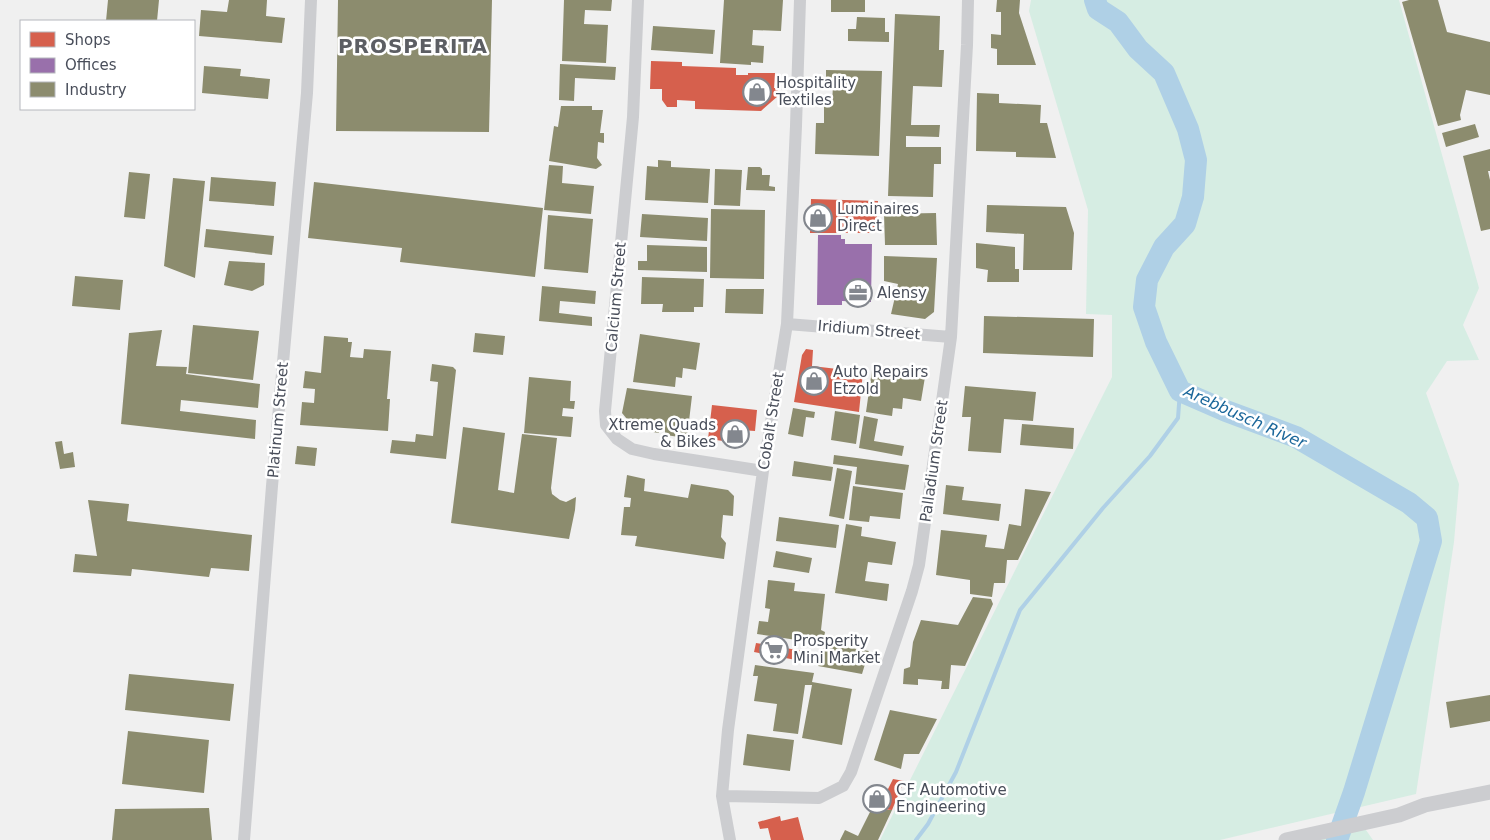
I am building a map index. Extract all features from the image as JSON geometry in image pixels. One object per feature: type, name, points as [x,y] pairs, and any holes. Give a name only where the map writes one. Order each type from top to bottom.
[{"type":"street","name":"Platinum Street","points":[[244,840],[307,93],[311,0]]},
{"type":"street","name":"Calcium Street","points":[[638,0],[633,117],[605,411],[606,425],[617,439],[632,449],[764,471]]},
{"type":"street","name":"Cobalt Street","points":[[730,840],[722,796],[728,730],[764,471],[787,324],[800,0]]},
{"type":"street","name":"Palladium Street","points":[[722,796],[819,798],[843,786],[851,772],[912,591],[919,565],[952,337],[968,0]]},
{"type":"street","name":"Iridium Street","points":[[787,324],[952,337]]},
{"type":"street","points":[[1399,815],[1425,805],[1490,792]]},
{"type":"street","points":[[1286,840],[1399,815],[1490,802]]},
{"type":"green space","points":[[1031,0],[1399,0],[1479,288],[1463,325],[1479,360],[1447,361],[1426,393],[1459,484],[1454,542],[1416,794],[1220,840],[880,840],[1112,377],[1112,315],[1086,314],[1088,210],[1029,11]]},
{"type":"green space","points":[[1361,823],[1373,840],[1306,840]]},
{"type":"building: Shops","points":[[651,61],[682,62],[682,66],[736,68],[736,75],[775,73],[774,88],[778,88],[778,96],[761,111],[695,109],[695,101],[677,100],[677,107],[667,107],[662,100],[662,89],[650,89]]},
{"type":"building: Shops","points":[[811,199],[878,201],[876,233],[810,233]]},
{"type":"building: Shops","points":[[806,349],[813,350],[812,366],[863,372],[859,412],[794,402],[802,355]]},
{"type":"building: Shops","points":[[712,405],[757,410],[755,431],[740,430],[739,443],[708,439]]},
{"type":"building: Shops","points":[[756,643],[803,651],[801,661],[754,652]]},
{"type":"building: Shops","points":[[893,779],[904,781],[892,810],[865,808],[869,789],[888,789]]},
{"type":"building: Shops","points":[[780,816],[781,821],[798,817],[804,840],[771,840],[768,828],[760,829],[758,822]]},
{"type":"building: Offices","points":[[818,235],[841,235],[841,239],[845,239],[845,244],[872,244],[871,302],[842,301],[842,305],[817,305]]},
{"type":"building: Industry","points":[[108,0],[159,0],[157,20],[106,20]]},
{"type":"building: Industry","points":[[229,0],[267,0],[266,16],[285,18],[282,43],[199,36],[201,10],[227,12]]},
{"type":"building: Industry","points":[[338,0],[492,0],[489,132],[336,131]]},
{"type":"building: Industry","points":[[564,0],[612,0],[611,11],[585,10],[584,24],[608,25],[606,63],[562,61]]},
{"type":"building: Industry","points":[[724,0],[783,0],[781,31],[753,30],[752,45],[764,46],[763,63],[751,62],[751,65],[720,63]]},
{"type":"building: Industry","points":[[831,0],[865,0],[865,12],[831,12]]},
{"type":"building: Industry","points":[[997,0],[1020,0],[1019,13],[1036,65],[997,65],[997,49],[991,48],[991,34],[1001,35],[1001,12],[996,12]]},
{"type":"building: Industry","points":[[1409,0],[1438,0],[1447,32],[1490,42],[1490,95],[1466,90],[1460,115],[1461,120],[1438,126],[1402,2]]},
{"type":"building: Industry","points":[[895,14],[940,16],[939,50],[944,50],[942,87],[913,86],[911,125],[940,125],[939,137],[906,136],[906,147],[941,147],[941,164],[934,164],[933,197],[888,196]]},
{"type":"building: Industry","points":[[857,17],[885,18],[885,32],[889,32],[889,42],[848,41],[848,29],[856,29]]},
{"type":"building: Industry","points":[[653,26],[715,30],[713,54],[651,50]]},
{"type":"building: Industry","points":[[560,64],[616,67],[615,80],[575,78],[574,101],[559,100]]},
{"type":"building: Industry","points":[[204,66],[241,69],[240,76],[270,79],[268,99],[202,93]]},
{"type":"building: Industry","points":[[826,70],[882,71],[879,156],[815,154],[816,123],[824,123],[824,105],[832,106],[833,84],[826,84]]},
{"type":"building: Industry","points":[[977,93],[999,94],[999,103],[1041,105],[1040,123],[1047,123],[1056,158],[1016,157],[1016,152],[976,151]]},
{"type":"building: Industry","points":[[561,106],[592,106],[592,110],[603,110],[600,133],[604,133],[604,143],[598,142],[597,158],[602,165],[596,169],[549,161],[554,126],[558,127]]},
{"type":"building: Industry","points":[[1475,124],[1479,137],[1446,147],[1442,133]]},
{"type":"building: Industry","points":[[1490,149],[1490,171],[1488,171],[1490,180],[1490,229],[1481,231],[1463,156]]},
{"type":"building: Industry","points":[[658,160],[671,161],[671,167],[710,169],[708,203],[645,200],[647,166],[658,167]]},
{"type":"building: Industry","points":[[549,165],[563,166],[562,183],[594,186],[591,214],[544,210]]},
{"type":"building: Industry","points":[[748,167],[760,167],[762,175],[770,175],[769,186],[775,187],[775,191],[746,190]]},
{"type":"building: Industry","points":[[715,169],[742,170],[740,206],[714,205]]},
{"type":"building: Industry","points":[[129,172],[150,174],[145,219],[124,217]]},
{"type":"building: Industry","points":[[211,177],[276,182],[274,206],[209,201]]},
{"type":"building: Industry","points":[[173,178],[205,181],[195,278],[164,266]]},
{"type":"building: Industry","points":[[314,182],[543,208],[535,277],[400,262],[402,248],[308,238]]},
{"type":"building: Industry","points":[[987,205],[1066,207],[1074,233],[1072,270],[1023,270],[1024,234],[986,232]]},
{"type":"building: Industry","points":[[711,209],[765,210],[764,279],[710,278]]},
{"type":"building: Industry","points":[[936,213],[937,245],[885,245],[884,214]]},
{"type":"building: Industry","points":[[642,214],[708,218],[707,241],[640,237]]},
{"type":"building: Industry","points":[[548,215],[593,219],[588,273],[544,269]]},
{"type":"building: Industry","points":[[206,229],[274,236],[272,255],[204,247]]},
{"type":"building: Industry","points":[[976,243],[1015,247],[1015,269],[1019,269],[1019,282],[987,282],[988,270],[976,268]]},
{"type":"building: Industry","points":[[647,245],[707,247],[707,272],[638,270],[638,261],[647,261]]},
{"type":"building: Industry","points":[[884,256],[937,258],[934,312],[925,319],[891,314],[898,284],[884,281]]},
{"type":"building: Industry","points":[[229,261],[265,263],[264,285],[252,291],[224,285]]},
{"type":"building: Industry","points":[[75,276],[123,280],[120,310],[72,306]]},
{"type":"building: Industry","points":[[642,277],[704,279],[703,307],[694,307],[694,312],[662,312],[663,304],[641,304]]},
{"type":"building: Industry","points":[[542,286],[596,291],[595,304],[560,301],[559,313],[592,317],[592,326],[539,321]]},
{"type":"building: Industry","points":[[726,289],[764,289],[763,314],[725,313]]},
{"type":"building: Industry","points":[[984,316],[1094,319],[1093,357],[983,353]]},
{"type":"building: Industry","points":[[193,325],[259,331],[253,380],[188,373]]},
{"type":"building: Industry","points":[[162,330],[156,366],[187,367],[186,374],[260,384],[258,408],[181,400],[180,411],[256,420],[255,439],[121,424],[129,333]]},
{"type":"building: Industry","points":[[475,333],[505,336],[503,355],[473,352]]},
{"type":"building: Industry","points":[[640,334],[700,343],[696,370],[683,368],[682,378],[676,377],[675,387],[633,382]]},
{"type":"building: Industry","points":[[324,336],[348,338],[348,342],[352,342],[350,357],[363,358],[364,349],[391,351],[387,399],[390,399],[388,431],[300,425],[302,402],[314,403],[315,389],[303,388],[305,371],[321,373]]},
{"type":"building: Industry","points":[[432,364],[453,367],[456,370],[446,459],[390,453],[392,440],[415,442],[416,434],[433,436],[438,382],[430,381]]},
{"type":"building: Industry","points":[[872,370],[925,377],[921,401],[903,398],[902,409],[893,408],[892,416],[866,412]]},
{"type":"building: Industry","points":[[529,377],[571,381],[570,401],[575,401],[574,409],[563,408],[562,416],[573,417],[571,437],[524,433]]},
{"type":"building: Industry","points":[[965,386],[1036,392],[1033,421],[1004,419],[1001,453],[968,451],[971,417],[962,417]]},
{"type":"building: Industry","points":[[627,388],[692,396],[687,438],[665,435],[665,424],[660,423],[659,433],[635,429],[622,413]]},
{"type":"building: Industry","points":[[793,408],[815,412],[814,418],[806,417],[803,437],[788,434]]},
{"type":"building: Industry","points":[[835,411],[860,415],[856,444],[831,440]]},
{"type":"building: Industry","points":[[864,416],[878,419],[874,441],[904,446],[902,456],[859,448]]},
{"type":"building: Industry","points":[[1022,424],[1074,428],[1073,449],[1020,445]]},
{"type":"building: Industry","points":[[463,427],[505,433],[498,490],[514,493],[522,434],[557,438],[551,488],[552,494],[566,502],[576,497],[569,539],[451,523]]},
{"type":"building: Industry","points":[[62,441],[64,454],[73,452],[75,467],[60,469],[55,442]]},
{"type":"building: Industry","points":[[297,446],[317,448],[315,466],[295,464]]},
{"type":"building: Industry","points":[[834,455],[909,465],[905,490],[855,484],[857,467],[833,464]]},
{"type":"building: Industry","points":[[794,461],[833,467],[831,481],[792,476]]},
{"type":"building: Industry","points":[[837,468],[852,471],[844,519],[829,516]]},
{"type":"building: Industry","points":[[627,475],[645,479],[644,491],[688,498],[691,484],[728,490],[734,496],[733,516],[723,515],[721,537],[726,543],[724,559],[635,546],[637,536],[621,535],[624,507],[630,507],[631,498],[624,497]]},
{"type":"building: Industry","points":[[946,485],[964,487],[962,500],[1001,504],[999,521],[943,514]]},
{"type":"building: Industry","points":[[853,486],[903,493],[900,519],[870,516],[869,522],[849,520]]},
{"type":"building: Industry","points":[[1025,489],[1051,492],[1018,560],[1007,560],[1005,583],[994,583],[992,597],[970,594],[970,580],[936,575],[941,530],[987,535],[985,547],[1004,549],[1009,524],[1021,526]]},
{"type":"building: Industry","points":[[88,500],[129,504],[127,521],[252,535],[249,571],[211,568],[209,577],[132,569],[131,576],[73,572],[75,554],[97,556]]},
{"type":"building: Industry","points":[[779,517],[839,525],[836,548],[776,541]]},
{"type":"building: Industry","points":[[846,524],[862,527],[861,536],[896,542],[892,565],[868,562],[865,581],[889,584],[887,601],[835,593]]},
{"type":"building: Industry","points":[[776,551],[812,558],[809,573],[773,567]]},
{"type":"building: Industry","points":[[768,580],[795,583],[794,591],[825,594],[821,630],[825,632],[823,644],[757,634],[759,621],[768,622],[770,609],[765,608]]},
{"type":"building: Industry","points":[[973,597],[991,599],[993,604],[965,666],[951,665],[949,689],[941,689],[942,681],[918,679],[918,685],[903,684],[904,669],[910,667],[913,642],[921,620],[958,625]]},
{"type":"building: Industry","points":[[825,644],[869,651],[862,674],[818,666]]},
{"type":"building: Industry","points":[[755,665],[814,673],[812,682],[852,689],[842,745],[802,738],[812,685],[805,685],[798,734],[773,731],[777,704],[754,701],[758,676],[753,676]]},
{"type":"building: Industry","points":[[129,674],[234,684],[230,721],[125,710]]},
{"type":"building: Industry","points":[[1490,695],[1490,721],[1450,728],[1446,702]]},
{"type":"building: Industry","points":[[890,710],[937,719],[919,754],[904,754],[901,769],[874,760]]},
{"type":"building: Industry","points":[[128,731],[209,740],[204,793],[122,784]]},
{"type":"building: Industry","points":[[747,734],[794,740],[790,771],[743,765]]},
{"type":"building: Industry","points":[[209,808],[212,840],[112,840],[115,809]]},
{"type":"building: Industry","points":[[871,810],[892,810],[878,840],[840,840],[845,830],[858,836]]},
{"type":"waterway","name":"Arebbusch River","points":[[1095,0],[1098,9],[1118,22],[1138,49],[1164,73],[1188,129],[1196,160],[1193,197],[1185,224],[1164,247],[1147,280],[1144,307],[1156,342],[1180,391],[1226,411],[1296,437],[1409,503],[1427,518],[1431,541],[1354,792],[1337,840]]},
{"type":"waterway","points":[[916,840],[928,824],[956,772],[1020,610],[1103,508],[1150,456],[1178,418],[1180,391]]},
{"type":"place","name":"Hospitality Textiles","points":[[757,92]]},
{"type":"place","name":"Luminaires Direct","points":[[818,218]]},
{"type":"place","name":"Alensy","points":[[858,293]]},
{"type":"place","name":"Auto Repairs Etzold","points":[[814,381]]},
{"type":"place","name":"Xtreme Quads & Bikes","points":[[735,434]]},
{"type":"place","name":"Prosperity Mini Market","points":[[774,650]]},
{"type":"place","name":"CF Automotive Engineering","points":[[877,799]]},
{"type":"district","name":"PROSPERITA","points":[[413,46]]}]
